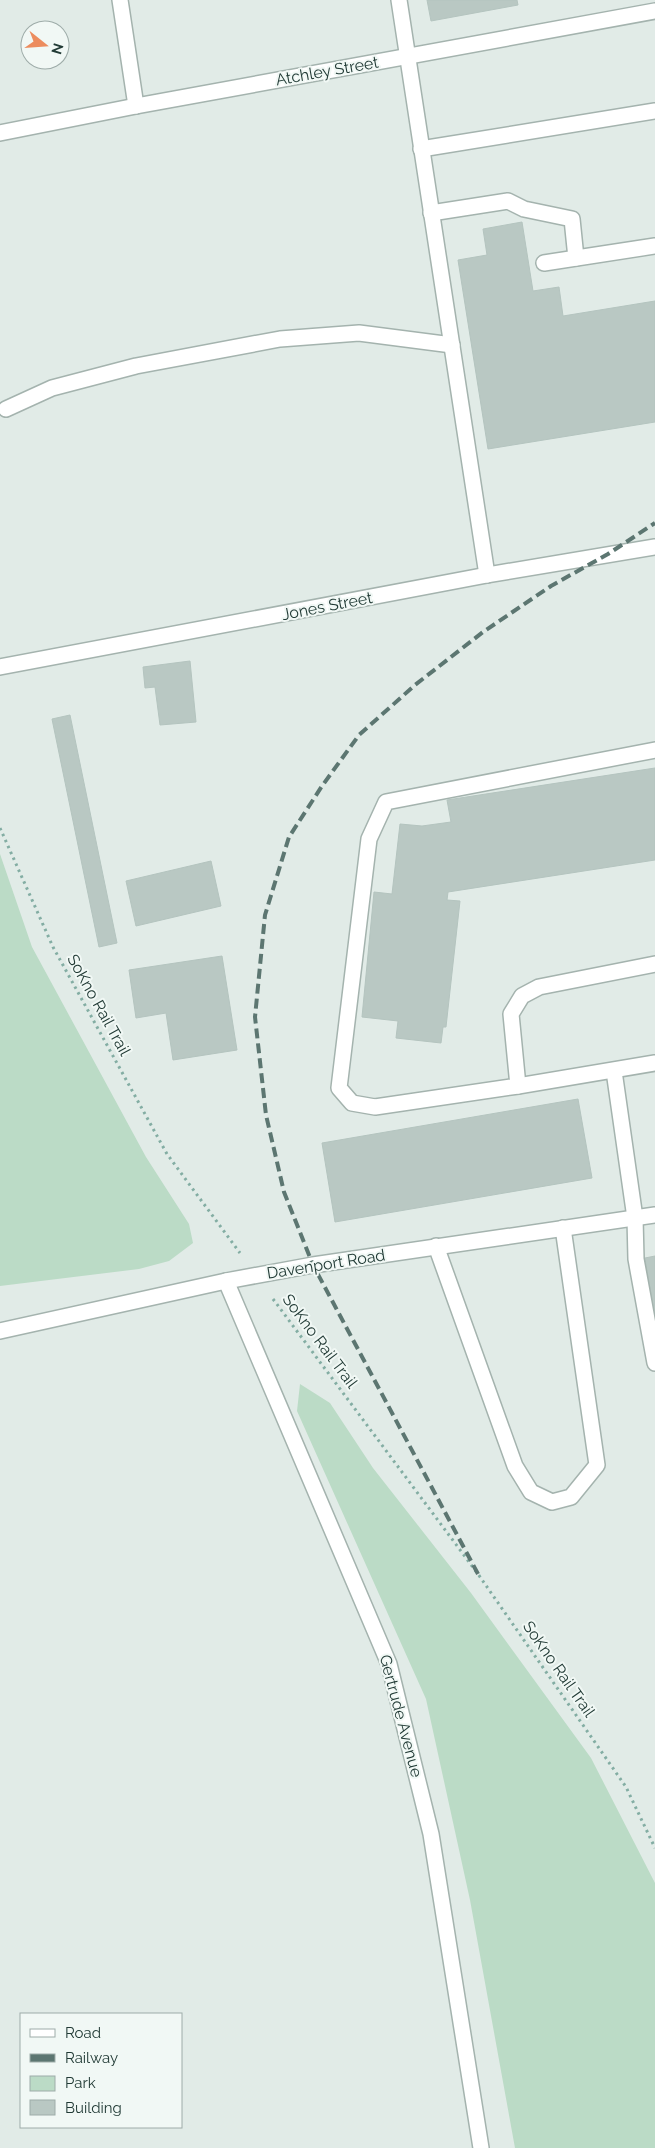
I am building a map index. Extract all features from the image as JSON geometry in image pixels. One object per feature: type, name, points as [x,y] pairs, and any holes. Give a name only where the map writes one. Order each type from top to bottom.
[{"type":"street","points":[[120,0],[136,106]]},
{"type":"street","points":[[399,0],[487,576]]},
{"type":"street","name":"Atchley Street","points":[[0,133],[136,106],[655,11]]},
{"type":"street","points":[[421,149],[655,111]]},
{"type":"street","points":[[431,213],[508,201],[524,209],[572,219],[576,258]]},
{"type":"street","points":[[544,263],[655,246]]},
{"type":"street","points":[[6,409],[52,388],[136,366],[280,339],[359,333],[452,345]]},
{"type":"street","name":"Jones Street","points":[[0,667],[487,576],[655,547]]},
{"type":"street","points":[[655,750],[386,802],[369,839],[339,1088],[352,1104],[375,1107],[655,1063]]},
{"type":"street","points":[[518,1086],[511,1014],[522,996],[539,988],[655,964]]},
{"type":"street","points":[[614,1070],[635,1218],[636,1259],[655,1363]]},
{"type":"street","name":"Davenport Road","points":[[0,1331],[226,1281],[313,1265],[655,1215]]},
{"type":"street","points":[[436,1246],[514,1466],[531,1492],[552,1502],[571,1497],[596,1465],[562,1228]]},
{"type":"street","name":"Gertrude Avenue","points":[[226,1281],[389,1664],[431,1834],[481,2148]]},
{"type":"path","name":"SoKno Rail Trail","points":[[0,828],[54,947],[167,1154],[478,1574],[626,1787],[655,1848]]},
{"type":"green space","points":[[0,854],[32,947],[146,1157],[189,1224],[193,1243],[169,1261],[139,1269],[0,1286]]},
{"type":"green space","points":[[300,1384],[330,1403],[373,1468],[471,1593],[591,1758],[655,1883],[655,2148],[515,2148],[470,1900],[426,1699],[297,1411]]},
{"type":"building","points":[[427,0],[517,0],[518,5],[431,21]]},
{"type":"building","points":[[522,222],[533,291],[559,287],[563,316],[655,301],[655,422],[488,449],[458,260],[487,255],[483,229]]},
{"type":"building","points":[[190,661],[196,722],[160,725],[155,687],[145,688],[143,667]]},
{"type":"building","points":[[70,715],[117,943],[99,947],[52,719]]},
{"type":"building","points":[[655,768],[655,860],[448,892],[447,900],[460,901],[446,1027],[443,1027],[441,1043],[396,1038],[398,1021],[362,1017],[374,892],[392,894],[400,824],[422,826],[451,822],[447,800]]},
{"type":"building","points":[[211,861],[221,906],[136,926],[126,881]]},
{"type":"building","points":[[222,956],[237,1050],[173,1060],[166,1013],[136,1018],[129,970]]},
{"type":"building","points":[[578,1099],[592,1178],[335,1222],[322,1143]]},
{"type":"building","points":[[655,1256],[655,1320],[645,1258]]},
{"type":"railway","points":[[478,1574],[313,1265],[284,1192],[266,1115],[255,1017],[265,915],[289,837],[322,786],[359,735],[415,685],[483,632],[551,586],[608,554],[655,523]]}]
